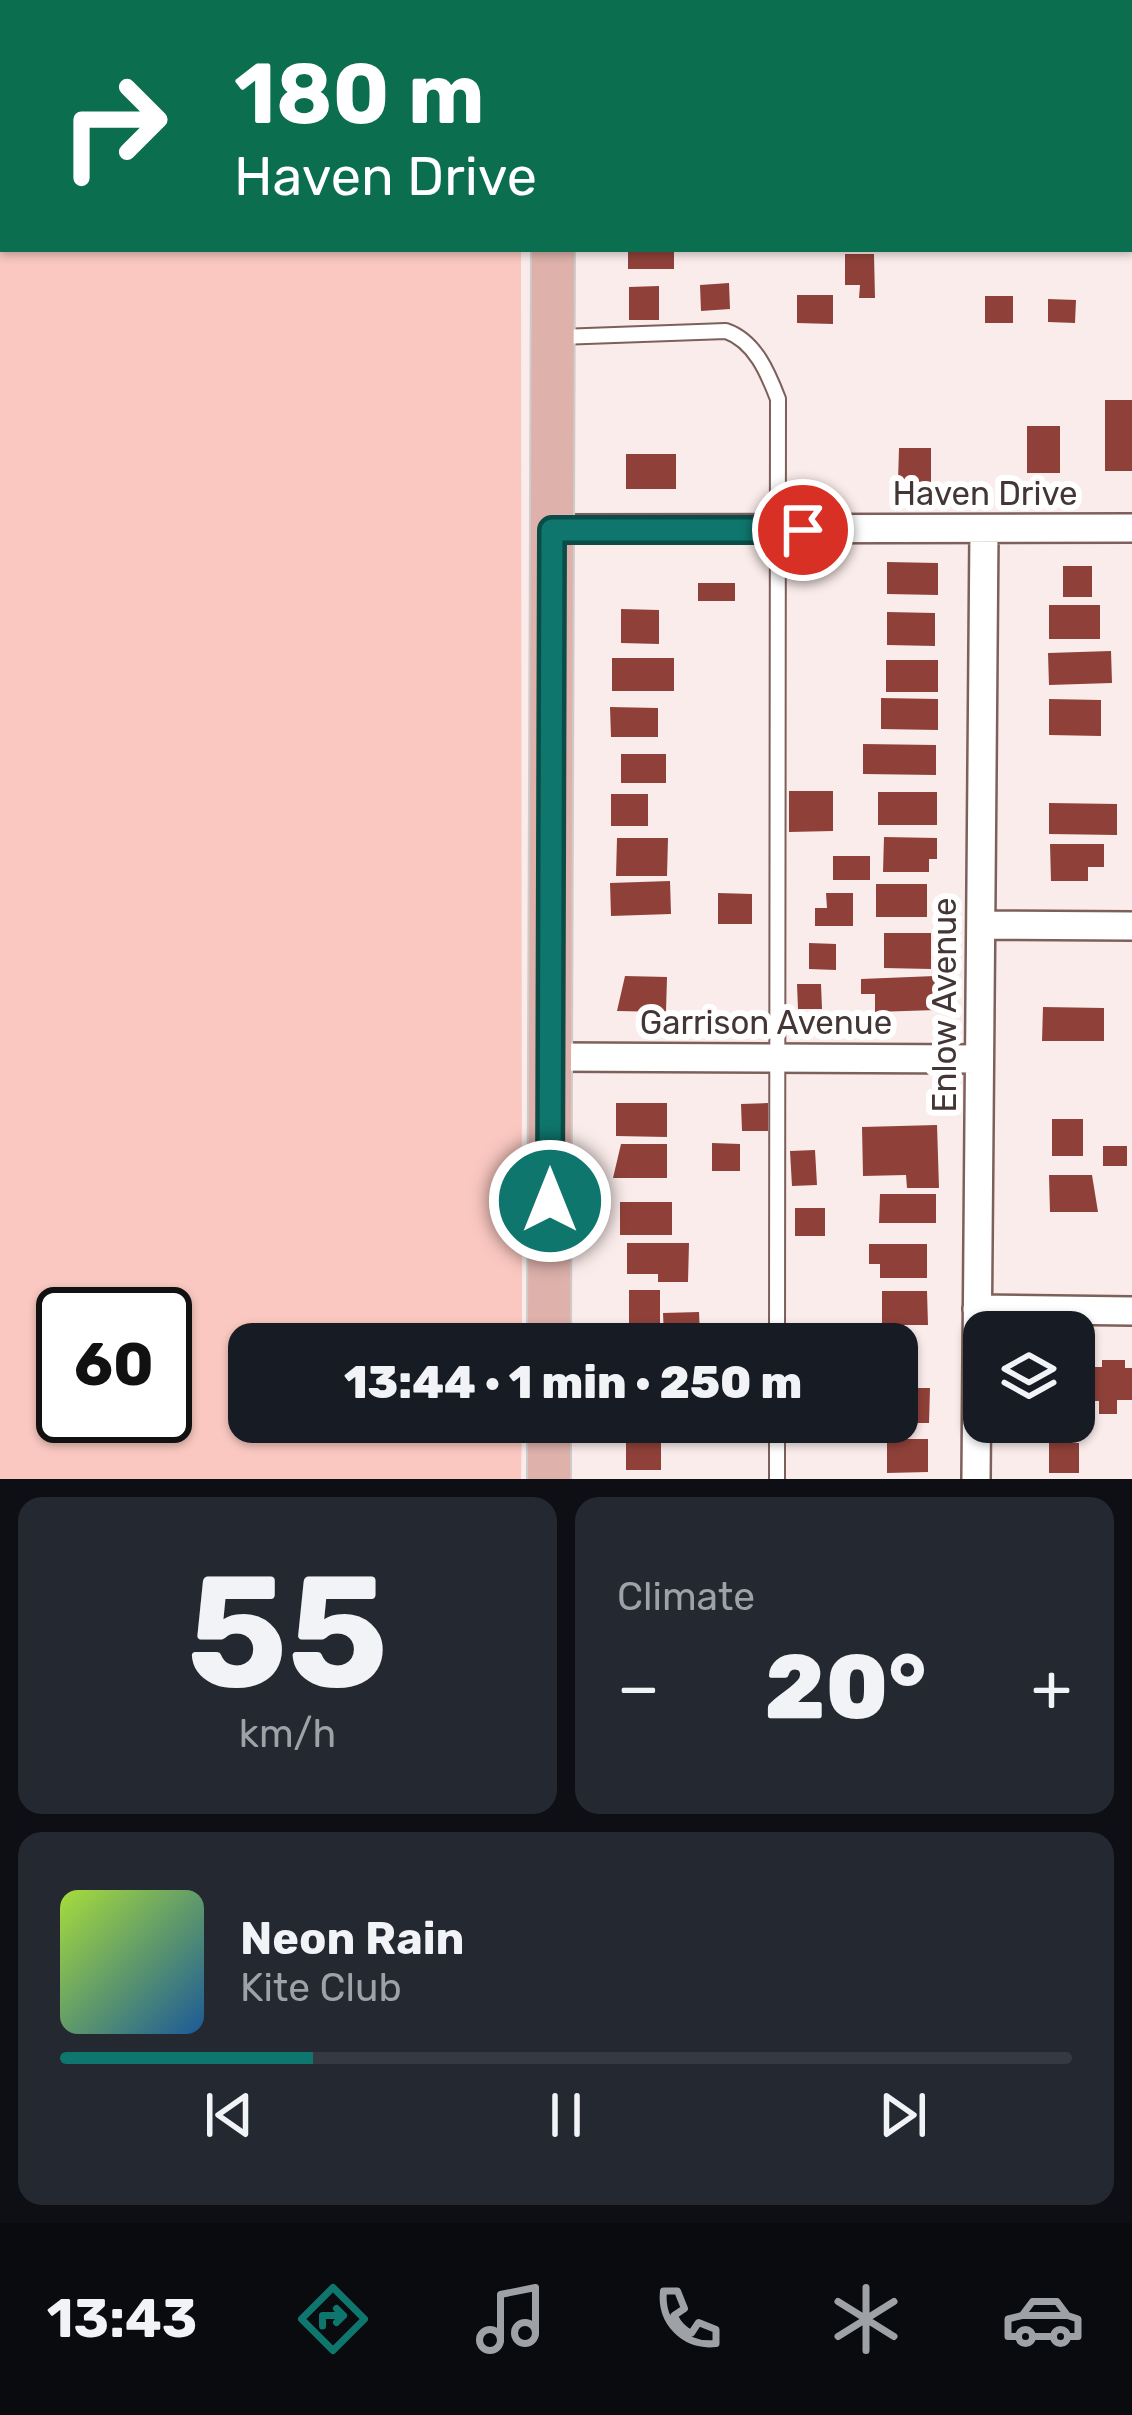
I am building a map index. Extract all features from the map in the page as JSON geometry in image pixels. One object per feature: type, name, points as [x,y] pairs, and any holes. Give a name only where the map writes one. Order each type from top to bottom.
[{"type":"main road","points":[[549,1323],[553,252]]},
{"type":"main road","points":[[549,1443],[549,1479]]},
{"type":"street","name":"Haven Drive","points":[[552,530],[1132,528]]},
{"type":"street","name":"Enlow Avenue","points":[[976,1479],[984,531]]},
{"type":"street","points":[[980,926],[1132,926]]},
{"type":"street","name":"Garrison Avenue","points":[[552,1057],[980,1059]]},
{"type":"street","points":[[977,1309],[1132,1311]]},
{"type":"lane","points":[[553,338],[726,332],[739,336],[767,370],[778,399],[777,1323]]},
{"type":"lane","points":[[777,1443],[777,1479]]},
{"type":"shaded area","points":[[0,252],[521,252],[522,1323],[228,1323],[228,1443],[522,1443],[521,1479],[0,1479]]},
{"type":"building","points":[[628,252],[674,252],[674,269],[628,269]]},
{"type":"building","points":[[845,254],[874,254],[875,298],[859,298],[860,285],[845,285]]},
{"type":"building","points":[[729,283],[730,309],[701,311],[700,285]]},
{"type":"building","points":[[659,286],[659,320],[629,320],[629,287]]},
{"type":"building","points":[[797,295],[833,295],[833,324],[797,323]]},
{"type":"building","points":[[985,296],[1013,296],[1013,323],[985,323]]},
{"type":"building","points":[[1048,299],[1076,300],[1075,323],[1048,322]]},
{"type":"building","points":[[1105,400],[1132,400],[1132,471],[1105,471]]},
{"type":"building","points":[[1027,426],[1060,426],[1060,473],[1027,473]]},
{"type":"building","points":[[899,448],[931,448],[931,482],[898,482]]},
{"type":"building","points":[[626,454],[676,454],[676,489],[626,489]]},
{"type":"building","points":[[887,562],[938,563],[938,595],[887,594]]},
{"type":"building","points":[[1063,566],[1092,566],[1092,597],[1063,597]]},
{"type":"building","points":[[698,583],[735,583],[735,601],[698,601]]},
{"type":"building","points":[[1049,605],[1100,605],[1100,639],[1049,639]]},
{"type":"building","points":[[621,609],[659,610],[659,644],[621,643]]},
{"type":"building","points":[[887,612],[935,613],[935,646],[887,645]]},
{"type":"building","points":[[1111,651],[1112,683],[1049,685],[1048,653]]},
{"type":"building","points":[[612,658],[674,658],[674,691],[612,691]]},
{"type":"building","points":[[886,660],[938,660],[938,692],[886,692]]},
{"type":"building","points":[[881,698],[938,699],[938,730],[881,729]]},
{"type":"building","points":[[1049,699],[1101,700],[1101,736],[1049,735]]},
{"type":"building","points":[[610,707],[658,708],[658,737],[611,737]]},
{"type":"building","points":[[863,744],[936,745],[936,775],[863,774]]},
{"type":"building","points":[[621,754],[666,754],[666,783],[621,783]]},
{"type":"building","points":[[789,791],[833,791],[833,831],[789,832]]},
{"type":"building","points":[[878,792],[937,792],[937,825],[878,825]]},
{"type":"building","points":[[611,794],[648,794],[648,826],[611,826]]},
{"type":"building","points":[[1049,803],[1117,804],[1117,835],[1049,834]]},
{"type":"building","points":[[884,837],[937,838],[937,859],[929,859],[929,872],[883,872]]},
{"type":"building","points":[[617,838],[668,838],[667,876],[616,876]]},
{"type":"building","points":[[1050,844],[1104,844],[1104,867],[1088,867],[1088,881],[1051,881]]},
{"type":"building","points":[[833,856],[870,856],[870,880],[833,880]]},
{"type":"building","points":[[670,881],[671,914],[611,916],[610,883]]},
{"type":"building","points":[[876,884],[927,884],[927,917],[876,917]]},
{"type":"building","points":[[718,893],[752,894],[752,924],[718,924]]},
{"type":"building","points":[[826,893],[853,893],[853,926],[815,926],[815,908],[827,908]]},
{"type":"building","points":[[884,933],[931,933],[931,969],[884,968]]},
{"type":"building","points":[[809,943],[836,944],[836,970],[809,969]]},
{"type":"building","points":[[625,976],[667,977],[666,1012],[617,1011]]},
{"type":"building","points":[[935,976],[936,1010],[875,1012],[875,994],[861,994],[861,979]]},
{"type":"building","points":[[797,984],[821,984],[822,1009],[798,1009]]},
{"type":"building","points":[[1043,1007],[1104,1008],[1104,1041],[1042,1041]]},
{"type":"building","points":[[616,1103],[667,1103],[667,1137],[616,1136]]},
{"type":"building","points":[[768,1103],[768,1131],[742,1131],[741,1104]]},
{"type":"building","points":[[1052,1119],[1083,1119],[1083,1156],[1052,1156]]},
{"type":"building","points":[[937,1125],[939,1188],[907,1188],[906,1175],[863,1176],[862,1127]]},
{"type":"building","points":[[712,1143],[740,1144],[740,1171],[712,1171]]},
{"type":"building","points":[[621,1144],[667,1144],[667,1178],[613,1178]]},
{"type":"building","points":[[1103,1146],[1127,1146],[1127,1166],[1103,1166]]},
{"type":"building","points":[[815,1150],[817,1185],[792,1186],[790,1151]]},
{"type":"building","points":[[1049,1175],[1092,1175],[1098,1212],[1050,1212]]},
{"type":"building","points":[[880,1194],[936,1194],[936,1223],[879,1223]]},
{"type":"building","points":[[620,1202],[672,1202],[672,1235],[620,1235]]},
{"type":"building","points":[[795,1208],[825,1208],[825,1236],[795,1236]]},
{"type":"building","points":[[627,1243],[689,1243],[688,1282],[658,1282],[658,1274],[627,1274]]},
{"type":"building","points":[[869,1244],[927,1244],[927,1278],[880,1278],[880,1264],[869,1264]]},
{"type":"building","points":[[629,1290],[660,1290],[660,1323],[629,1323]]},
{"type":"building","points":[[882,1291],[927,1291],[928,1325],[882,1323]]},
{"type":"building","points":[[699,1312],[699,1323],[663,1323],[663,1313]]},
{"type":"building","points":[[1102,1360],[1125,1360],[1125,1368],[1132,1368],[1132,1400],[1117,1400],[1117,1414],[1099,1414],[1095,1367],[1102,1367]]},
{"type":"building","points":[[918,1388],[930,1388],[929,1423],[918,1423]]},
{"type":"building","points":[[928,1439],[928,1472],[887,1473],[887,1443]]},
{"type":"building","points":[[626,1443],[661,1443],[661,1470],[626,1470]]},
{"type":"building","points":[[1049,1443],[1079,1443],[1079,1473],[1049,1473]]},
{"type":"route","points":[[550,1201],[552,530],[803,530]]}]
